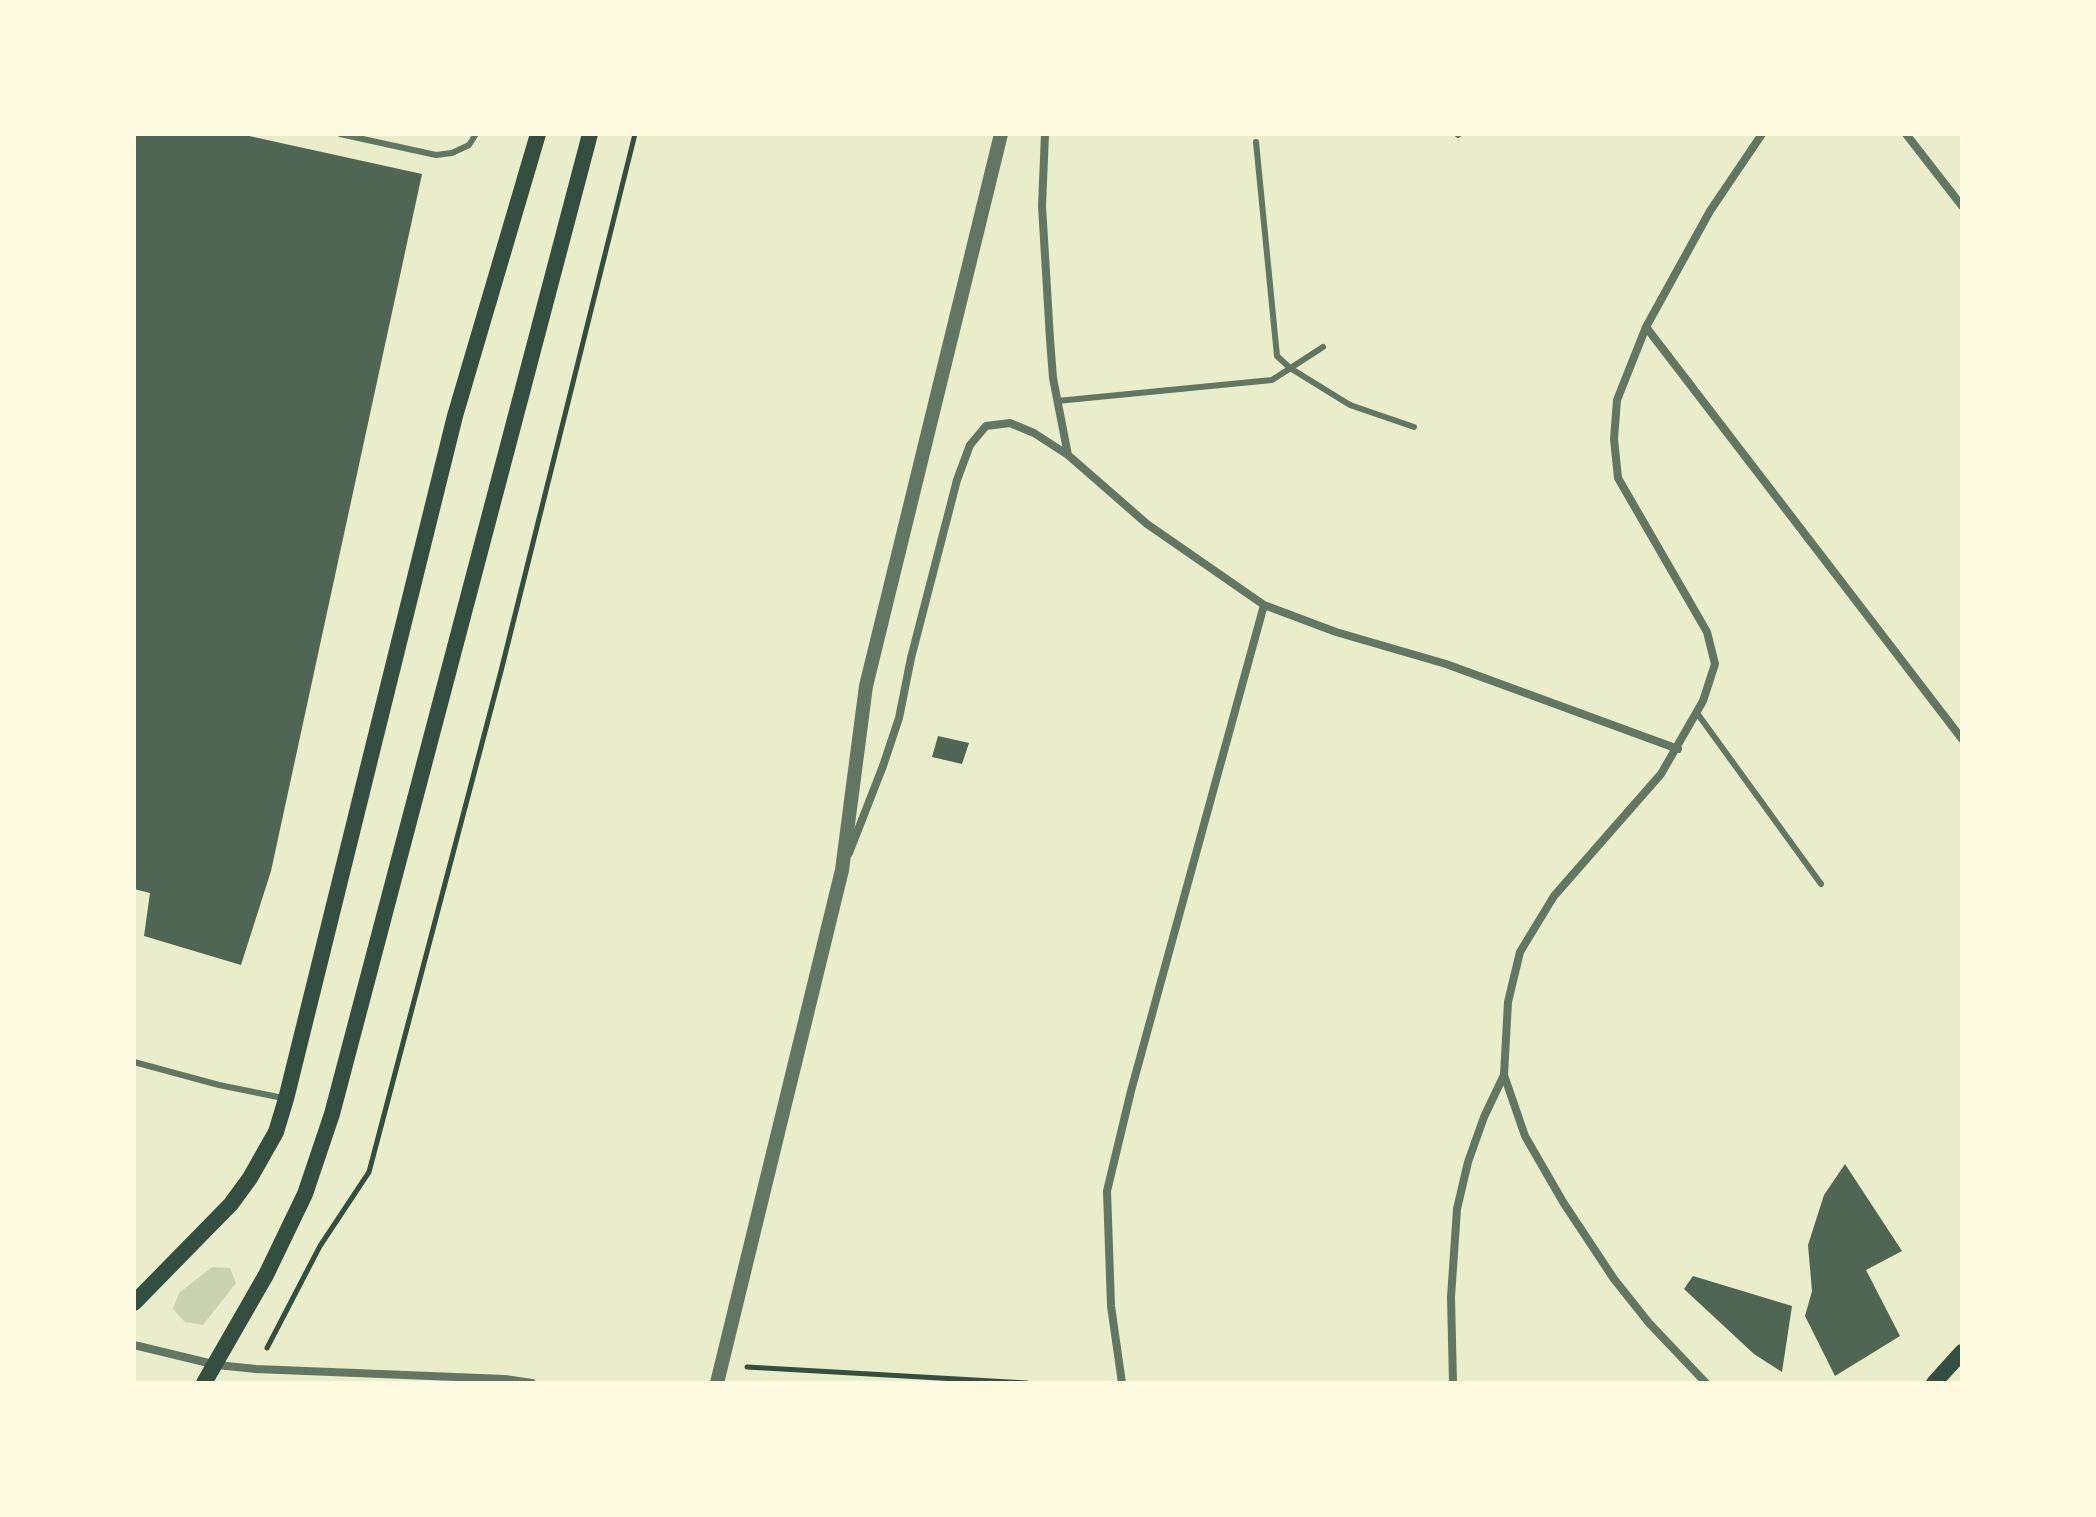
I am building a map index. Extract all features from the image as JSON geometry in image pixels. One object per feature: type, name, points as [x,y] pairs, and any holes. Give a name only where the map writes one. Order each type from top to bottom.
[{"type":"main road","points":[[134,1303],[231,1204],[276,1132],[455,416],[538,134]]},
{"type":"main road","points":[[204,1383],[266,1275],[305,1194],[332,1114],[590,134]]},
{"type":"main road","points":[[1934,1383],[1962,1352]]},
{"type":"street","points":[[717,1383],[842,870],[866,686],[1001,134]]},
{"type":"street","points":[[1045,134],[1042,206],[1051,352],[1068,455]]},
{"type":"street","points":[[1706,1383],[1649,1323],[1614,1279],[1563,1202],[1525,1136],[1504,1075],[1508,1002],[1520,952],[1554,896],[1661,774],[1678,749],[1703,701],[1715,664],[1707,632],[1618,478],[1614,439],[1617,400],[1646,327],[1710,211],[1762,134]]},
{"type":"street","points":[[1906,134],[1962,206]]},
{"type":"street","points":[[1646,327],[1962,739]]},
{"type":"street","points":[[842,870],[899,718],[911,658],[957,480],[970,445],[986,426],[1010,423],[1034,433],[1068,455],[1147,524],[1264,605],[1336,632],[1446,664],[1678,749]]},
{"type":"street","points":[[1122,1383],[1111,1306],[1107,1191],[1131,1091],[1264,605]]},
{"type":"street","points":[[1453,1383],[1451,1297],[1457,1209],[1468,1162],[1484,1117],[1504,1075]]},
{"type":"street","points":[[134,1345],[217,1365],[256,1369],[505,1379],[532,1383]]},
{"type":"lane","points":[[340,134],[436,155],[452,153],[469,145],[476,134]]},
{"type":"lane","points":[[377,143],[380,134]]},
{"type":"lane","points":[[1256,142],[1277,356],[1290,368],[1350,405],[1414,427]]},
{"type":"lane","points":[[1057,401],[1272,380],[1323,347]]},
{"type":"lane","points":[[1697,713],[1821,884]]},
{"type":"lane","points":[[134,1062],[286,1099]]},
{"type":"path","points":[[256,1369],[320,1246],[369,1172],[505,656],[635,134]]},
{"type":"path","points":[[722,1366],[1027,1383]]},
{"type":"green space","points":[[212,1267],[230,1268],[236,1283],[203,1325],[185,1322],[173,1309],[179,1293]]},
{"type":"building","points":[[134,134],[240,134],[422,174],[271,871],[241,965],[144,936],[150,893],[134,889]]},
{"type":"building","points":[[938,736],[969,743],[962,764],[932,757]]},
{"type":"building","points":[[1845,1164],[1902,1251],[1866,1270],[1900,1336],[1835,1376],[1805,1316],[1812,1291],[1808,1245],[1824,1195]]},
{"type":"building","points":[[1693,1276],[1792,1306],[1782,1372],[1754,1354],[1684,1289]]}]
